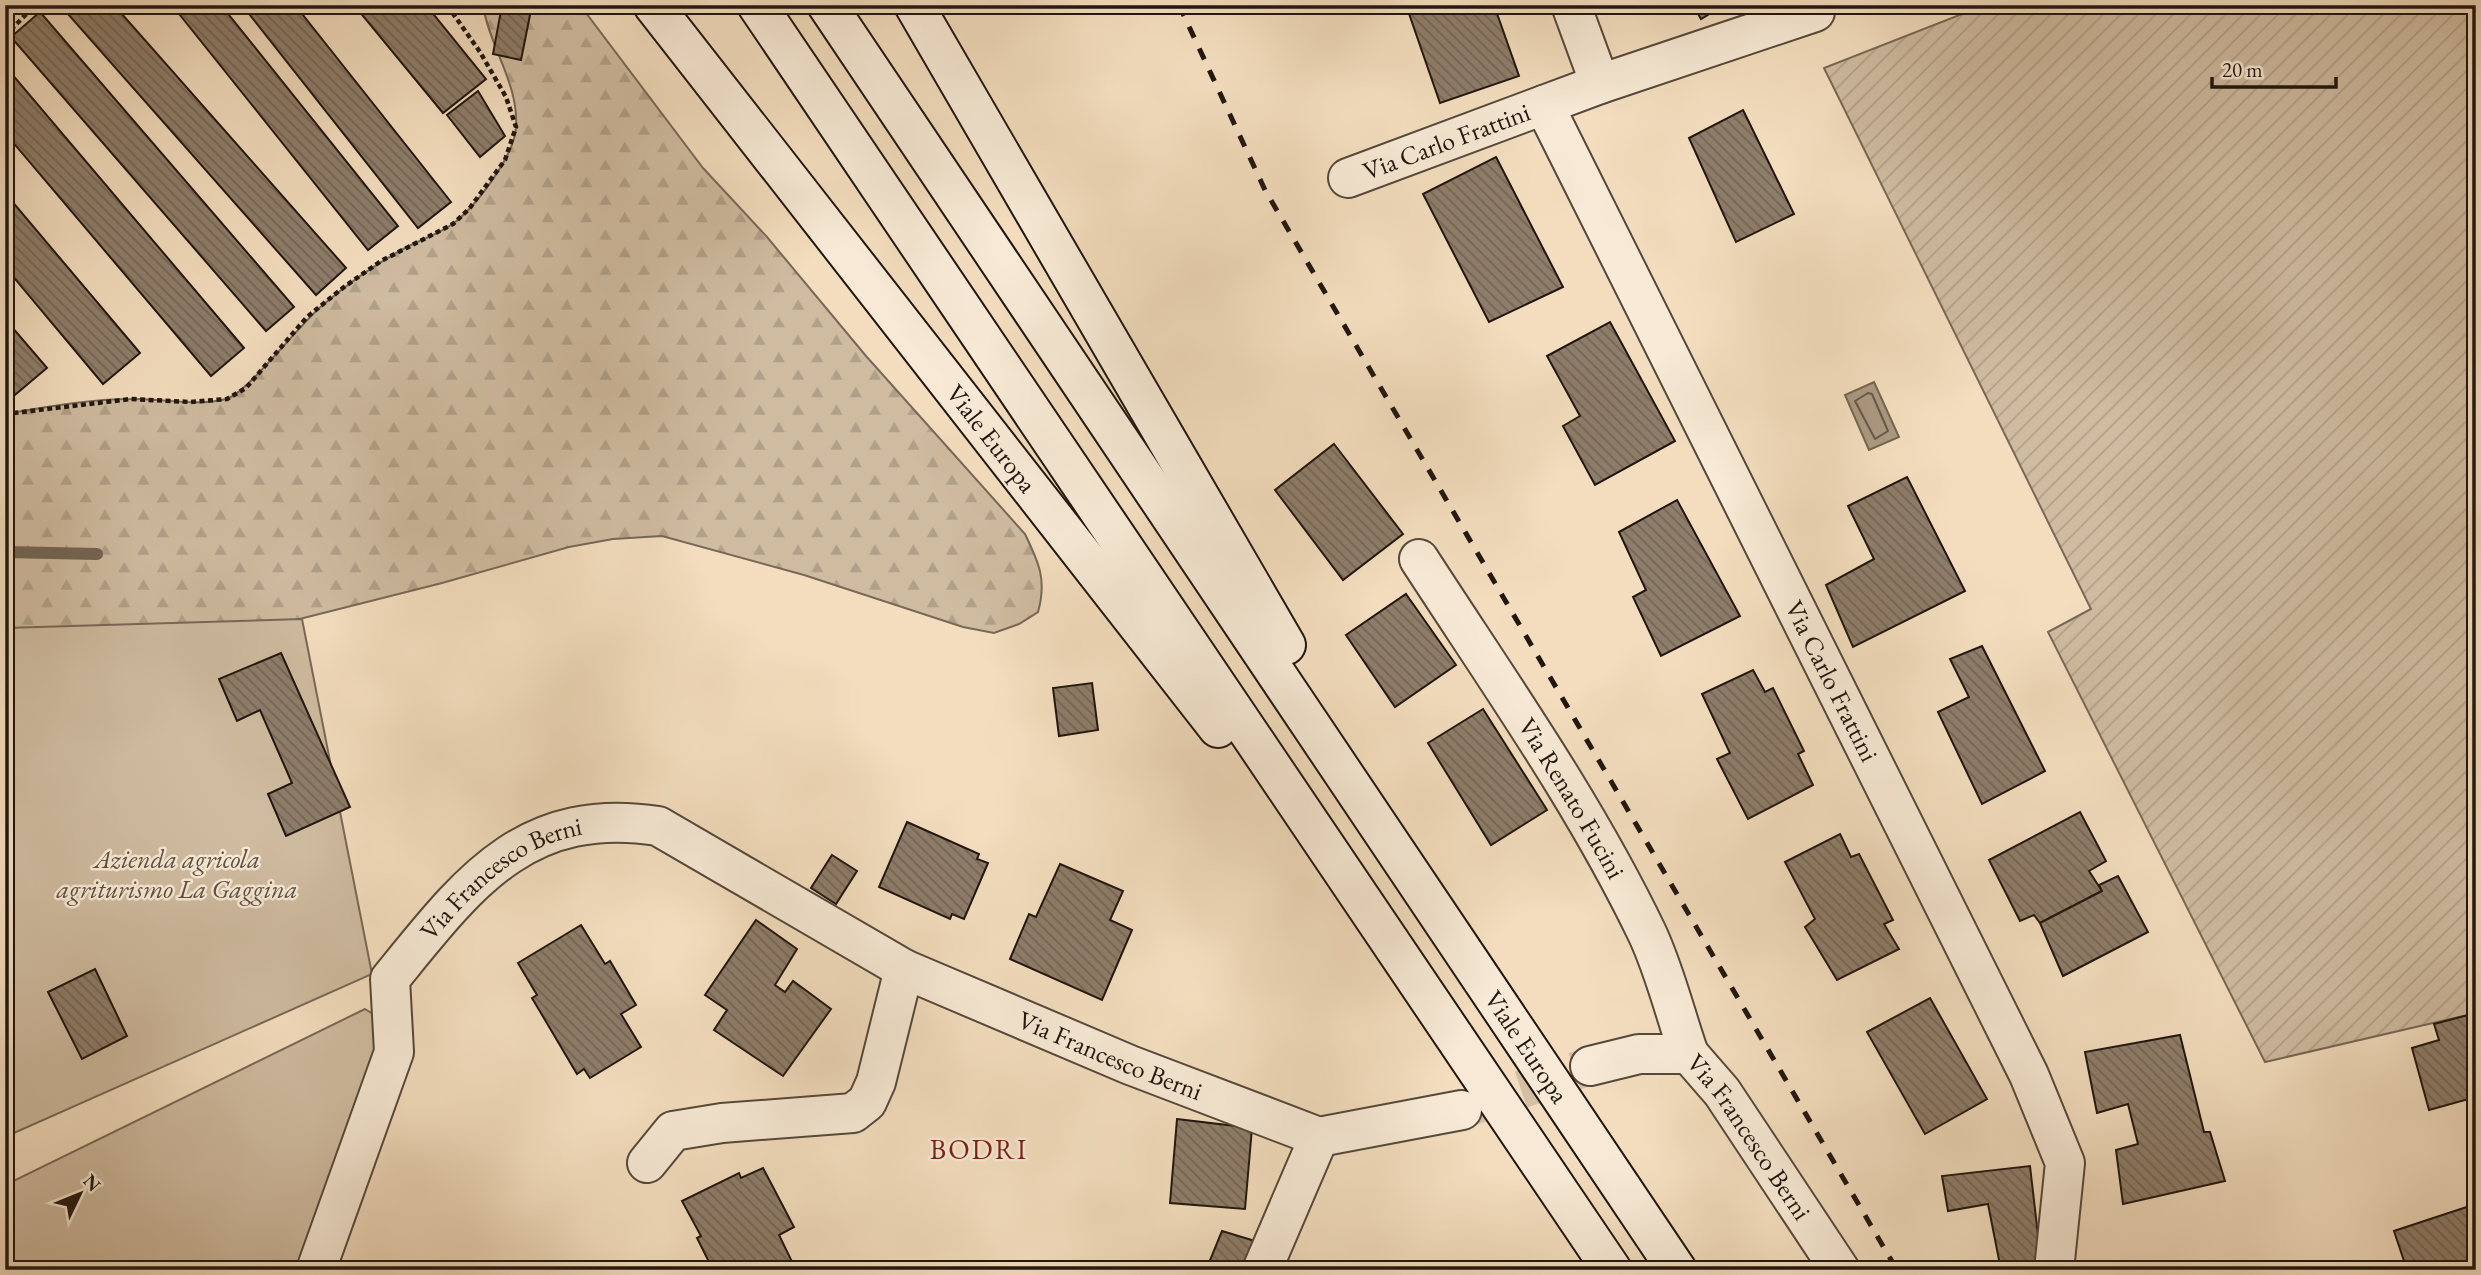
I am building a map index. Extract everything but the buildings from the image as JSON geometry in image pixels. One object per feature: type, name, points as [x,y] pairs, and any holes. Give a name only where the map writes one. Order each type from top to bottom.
[{"type":"street","name":"Viale Europa","points":[[653,5],[1206,713],[1337,863]]},
{"type":"street","name":"Viale Europa","points":[[757,5],[1612,1270]]},
{"type":"street","name":"Viale Europa","points":[[827,5],[1677,1270]]},
{"type":"street","name":"Viale Europa","points":[[914,5],[1296,662],[1378,824]]},
{"type":"street","points":[[1571,5],[1600,84]]},
{"type":"street","name":"Via Carlo Frattini","points":[[1349,178],[1600,84],[1815,12],[1812,5]]},
{"type":"street","name":"Via Carlo Frattini","points":[[1544,105],[2029,1075],[2065,1163],[2054,1270]]},
{"type":"street","name":"Via Renato Fucini","points":[[1419,559],[1541,747],[1611,866],[1647,934],[1689,1054]]},
{"type":"street","name":"Via Francesco Berni","points":[[316,1270],[394,1052],[390,979],[449,905],[493,863],[539,836],[626,821],[658,826],[904,969],[1130,1065],[1319,1137]]},
{"type":"street","points":[[647,1163],[673,1131],[722,1123],[853,1114],[867,1102],[876,1082],[904,969]]},
{"type":"street","name":"Via Francesco Berni","points":[[1590,1066],[1639,1054],[1689,1054],[1722,1091],[1840,1270]]},
{"type":"street","points":[[1262,1270],[1319,1137],[1462,1110]]},
{"type":"path","points":[[5,36],[35,5]]},
{"type":"path","points":[[5,414],[131,399],[190,402],[228,399],[246,388],[307,317],[344,287],[381,261],[453,225],[469,209],[505,160],[516,127],[506,97],[480,52],[447,5]]},
{"type":"green space","points":[[483,5],[580,5],[703,168],[767,237],[866,356],[1025,534],[1042,581],[1038,612],[1019,624],[994,633],[963,627],[804,575],[662,536],[613,539],[569,547],[442,583],[260,629],[5,658],[5,414],[99,400],[203,402],[226,399],[247,385],[314,313],[344,288],[396,253],[454,223],[473,205],[493,179],[509,151],[516,127],[513,96]]},
{"type":"green space","points":[[1985,5],[2476,5],[2476,1013],[2265,1062],[2048,632],[2091,609],[1824,68]]},
{"type":"green space","name":"Azienda agricola agriturismo La Gaggina","points":[[302,619],[372,974],[5,1137],[5,628]]},
{"type":"green space","points":[[365,1009],[386,1022],[307,1270],[5,1270],[5,1185]]},
{"type":"water","points":[[1874,382],[1899,437],[1869,450],[1845,395]]},
{"type":"waterway","points":[[5,552],[97,554]]},
{"type":"tunnel","points":[[1467,1108],[1590,1066]]},
{"type":"railway","points":[[1179,5],[1265,190],[1897,1270]]},
{"type":"district","name":"BODRI","points":[[979,1149]]}]
